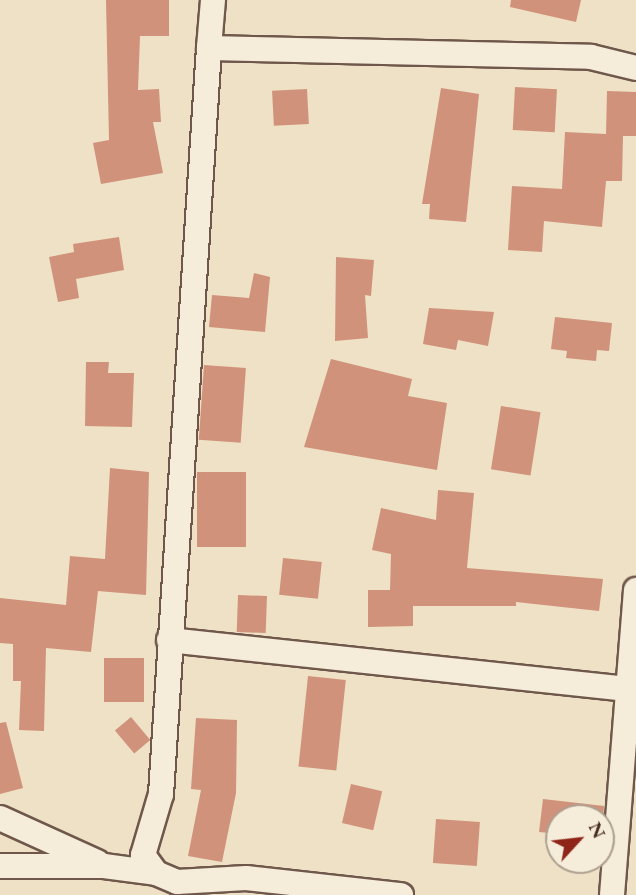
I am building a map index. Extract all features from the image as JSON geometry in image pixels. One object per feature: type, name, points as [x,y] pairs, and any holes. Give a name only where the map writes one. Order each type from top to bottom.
[{"type":"street","points":[[156,873],[143,855],[161,794],[213,0]]},
{"type":"street","points":[[209,48],[592,57],[636,68]]},
{"type":"street","points":[[612,895],[636,590]]},
{"type":"street","points":[[169,640],[628,689]]},
{"type":"street","points":[[0,818],[104,866]]},
{"type":"street","points":[[0,866],[104,866],[156,873],[177,882],[246,878],[401,895]]},
{"type":"building","points":[[106,0],[169,0],[169,36],[140,36],[138,90],[159,89],[161,122],[153,122],[163,173],[101,184],[93,143],[109,140]]},
{"type":"building","points":[[511,0],[581,0],[576,22],[510,7]]},
{"type":"building","points":[[515,87],[557,89],[555,132],[513,130]]},
{"type":"building","points":[[441,88],[479,94],[466,222],[429,219],[430,204],[422,204]]},
{"type":"building","points":[[307,89],[309,124],[274,126],[272,91]]},
{"type":"building","points":[[607,91],[636,92],[636,136],[623,136],[622,181],[606,181],[602,227],[544,221],[542,252],[508,250],[512,186],[562,189],[565,132],[606,134]]},
{"type":"building","points":[[119,237],[124,270],[76,279],[79,298],[58,302],[49,257],[74,252],[73,244]]},
{"type":"building","points":[[336,257],[374,260],[371,296],[365,295],[368,338],[335,341]]},
{"type":"building","points":[[254,273],[270,277],[265,332],[209,327],[212,295],[249,298]]},
{"type":"building","points":[[429,308],[494,312],[488,346],[458,340],[456,350],[423,344]]},
{"type":"building","points":[[555,317],[612,323],[609,351],[597,350],[596,361],[566,358],[567,351],[551,349]]},
{"type":"building","points":[[331,359],[412,379],[408,396],[447,403],[437,470],[304,447]]},
{"type":"building","points":[[86,362],[109,362],[108,373],[134,373],[132,427],[85,426]]},
{"type":"building","points":[[204,365],[246,368],[241,443],[199,440]]},
{"type":"building","points":[[501,406],[541,412],[530,475],[491,469]]},
{"type":"building","points":[[110,468],[149,472],[146,595],[98,591],[91,652],[46,648],[44,731],[19,730],[21,681],[13,681],[13,644],[0,643],[0,598],[66,605],[70,556],[105,559]]},
{"type":"building","points":[[197,472],[246,472],[246,547],[197,547]]},
{"type":"building","points":[[438,490],[474,493],[467,568],[603,579],[599,611],[516,602],[516,606],[413,606],[413,626],[368,627],[368,590],[390,590],[391,554],[372,550],[381,508],[436,520]]},
{"type":"building","points":[[283,558],[322,562],[318,599],[279,595]]},
{"type":"building","points":[[238,595],[267,596],[266,633],[237,632]]},
{"type":"building","points":[[104,658],[144,658],[144,702],[104,702]]},
{"type":"building","points":[[308,676],[346,680],[336,770],[298,767]]},
{"type":"building","points":[[131,717],[150,740],[134,753],[115,730]]},
{"type":"building","points":[[196,718],[237,720],[236,793],[222,862],[188,856],[201,790],[191,789]]},
{"type":"building","points":[[6,722],[23,788],[0,794],[0,723]]},
{"type":"building","points":[[351,784],[382,791],[373,830],[342,823]]},
{"type":"building","points":[[543,799],[587,804],[545,804],[545,833],[539,832]]},
{"type":"building","points":[[436,819],[480,822],[477,866],[433,863]]}]
